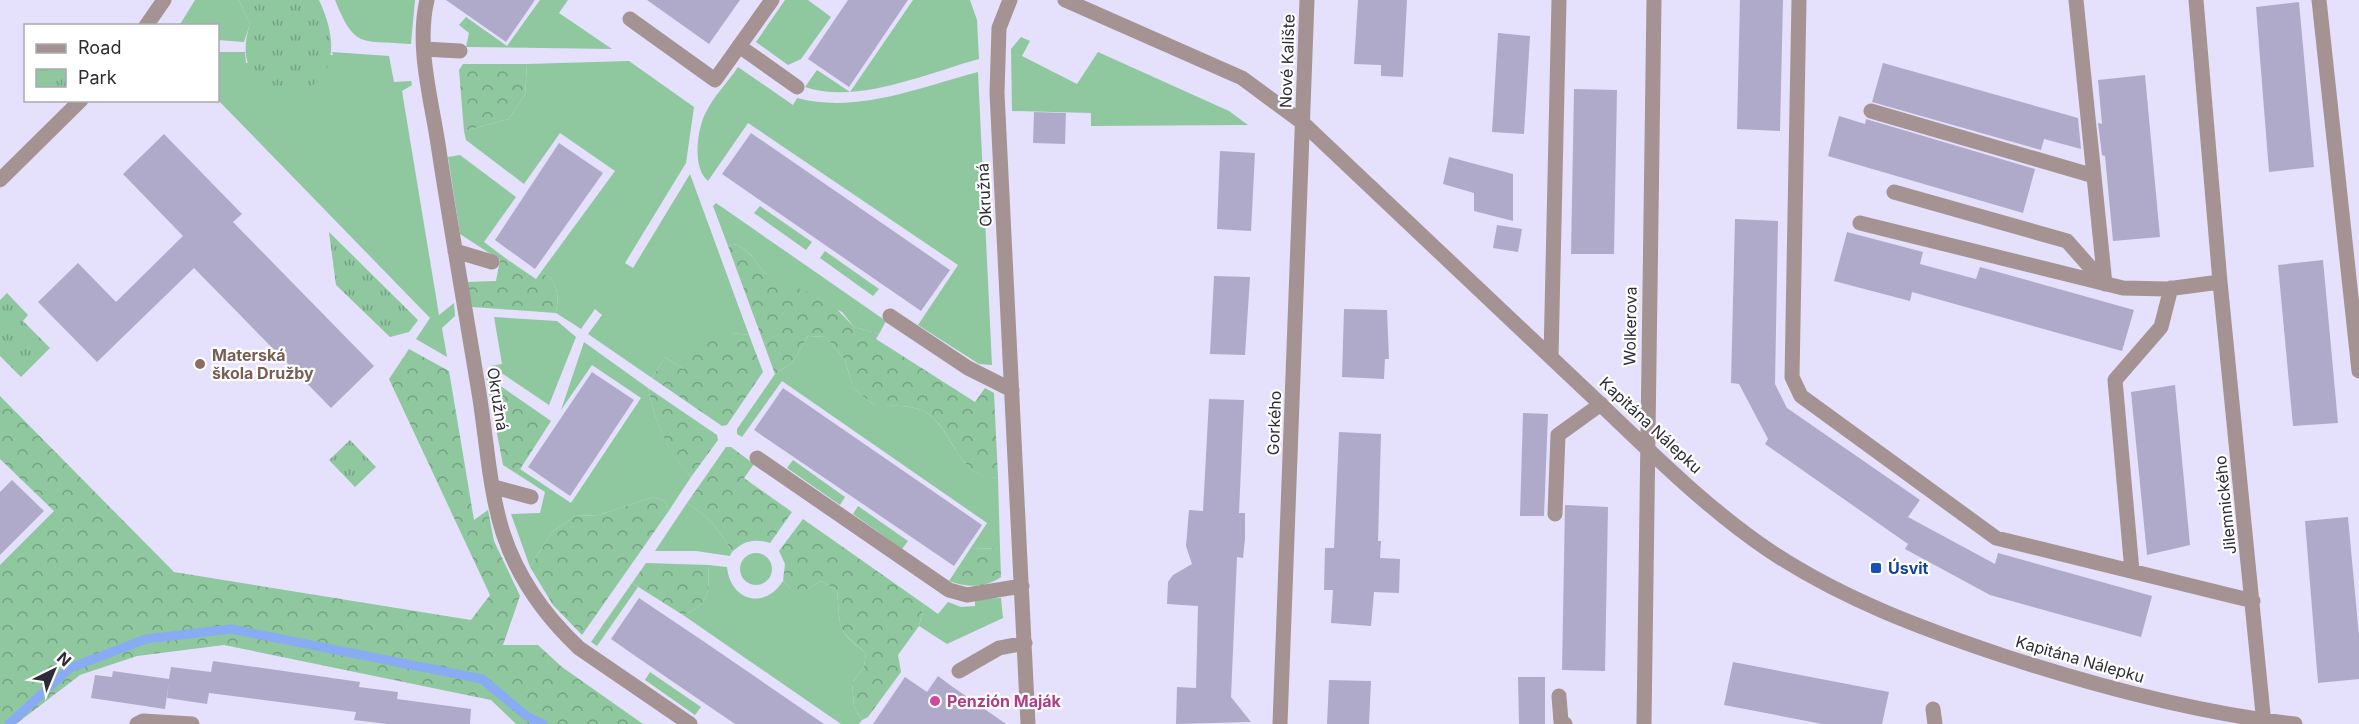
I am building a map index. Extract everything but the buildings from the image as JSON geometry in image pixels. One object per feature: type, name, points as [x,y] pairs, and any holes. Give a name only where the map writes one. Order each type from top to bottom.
[{"type":"street","points":[[147,24],[165,0]]},
{"type":"street","name":"Okružná","points":[[427,0],[424,50],[455,251],[503,532],[518,570],[546,615],[579,648],[690,724]]},
{"type":"street","points":[[630,19],[715,80],[772,0]]},
{"type":"street","name":"Okružná","points":[[1010,0],[999,28],[997,93],[1028,724]]},
{"type":"street","name":"Kapitána Nálepku","points":[[1065,0],[1242,78],[1303,123],[1646,447],[1722,514],[1770,551],[1845,594],[1934,633],[2061,675],[2163,702],[2264,722],[2295,724]]},
{"type":"street","name":"Nové Kalište","points":[[1303,123],[1307,0]]},
{"type":"street","points":[[1551,357],[1559,0]]},
{"type":"street","name":"Wolkerova","points":[[1644,724],[1646,447],[1654,0]]},
{"type":"street","points":[[1799,0],[1792,377],[1801,396],[1996,538],[2253,601]]},
{"type":"street","points":[[2076,0],[2105,284]]},
{"type":"street","name":"Jilemnického","points":[[2196,0],[2220,282],[2264,722]]},
{"type":"street","points":[[2319,0],[2357,325],[2359,371]]},
{"type":"street","points":[[739,46],[797,87]]},
{"type":"street","points":[[424,50],[460,51]]},
{"type":"street","points":[[0,180],[79,102]]},
{"type":"street","points":[[1872,111],[2094,176]]},
{"type":"street","name":"Gorkého","points":[[1280,724],[1303,123]]},
{"type":"street","points":[[1894,192],[2067,241],[2105,284]]},
{"type":"street","points":[[1860,223],[2123,288],[2171,288],[2220,282]]},
{"type":"street","points":[[455,251],[492,262]]},
{"type":"street","points":[[2132,571],[2115,380],[2161,327],[2171,288]]},
{"type":"street","points":[[890,316],[968,368],[1012,390]]},
{"type":"street","points":[[1556,514],[1558,435],[1600,404]]},
{"type":"street","points":[[757,458],[949,590],[967,595],[1022,586]]},
{"type":"street","points":[[494,488],[531,497]]},
{"type":"street","points":[[959,671],[999,648],[1025,644]]},
{"type":"street","points":[[1558,696],[1561,722],[1565,724]]},
{"type":"street","points":[[137,724],[142,721],[192,724]]},
{"type":"green space","points":[[195,0],[239,0],[250,24],[244,42],[219,40],[219,24],[180,24]]},
{"type":"green space","points":[[239,0],[319,0],[331,39],[327,67],[313,85],[294,92],[273,90],[255,77],[246,55],[250,24]]},
{"type":"green space","points":[[335,0],[415,0],[411,44],[371,42],[355,35],[348,27]]},
{"type":"green space","points":[[540,0],[568,0],[559,13],[612,49],[466,47],[469,33],[459,25],[466,17],[507,46]]},
{"type":"green space","points":[[785,0],[808,0],[831,17],[801,59],[788,65],[756,42]]},
{"type":"green space","points":[[913,0],[970,0],[977,20],[979,59],[892,85],[850,92]]},
{"type":"green space","points":[[1021,37],[1030,41],[1022,56],[1077,84],[1098,52],[1229,111],[1248,125],[1091,126],[1091,113],[1012,111],[1011,49]]},
{"type":"green space","points":[[219,52],[245,52],[246,63],[333,55],[332,52],[389,56],[394,82],[411,81],[412,85],[402,91],[439,315],[454,303],[455,316],[442,328],[447,357],[416,339],[430,318],[219,101]]},
{"type":"green space","points":[[629,61],[694,107],[686,163],[625,263],[633,268],[690,174],[749,335],[733,333],[683,369],[665,357],[652,378],[588,334],[602,315],[595,309],[581,329],[556,313],[556,289],[551,280],[541,272],[615,171],[560,133],[524,184],[466,140],[464,131],[509,119],[525,95],[527,64]]},
{"type":"green space","points":[[463,64],[527,64],[525,95],[509,119],[464,131],[459,70]]},
{"type":"green space","points":[[738,67],[793,105],[797,98],[843,103],[889,97],[978,72],[992,365],[979,364],[918,325],[958,265],[748,123],[708,181],[703,175],[698,159],[698,139],[702,121],[712,102]]},
{"type":"green space","points":[[817,70],[850,92],[825,92],[805,87]]},
{"type":"green space","points":[[460,155],[516,197],[484,242],[508,260],[500,260],[460,234],[448,157]]},
{"type":"green space","points":[[716,203],[886,321],[879,334],[854,327],[842,312],[764,273],[751,255],[737,244],[728,246],[713,206]]},
{"type":"green space","points":[[760,206],[812,242],[806,250],[754,213]]},
{"type":"green space","points":[[329,232],[418,320],[409,332],[390,337],[336,285]]},
{"type":"green space","points":[[737,244],[751,255],[764,273],[830,302],[854,327],[879,334],[876,339],[975,402],[985,388],[994,393],[998,477],[984,476],[973,470],[964,461],[941,426],[921,410],[904,406],[875,406],[853,388],[845,360],[826,337],[808,336],[792,363],[775,374],[728,246]]},
{"type":"green space","points":[[825,251],[879,289],[873,296],[820,258]]},
{"type":"green space","points":[[500,260],[508,260],[536,279],[541,272],[547,276],[556,289],[556,313],[472,307],[467,282],[496,281]]},
{"type":"green space","points":[[7,293],[28,315],[23,321],[50,348],[21,377],[0,356],[0,300]]},
{"type":"green space","points":[[494,317],[557,321],[576,337],[549,405],[491,366],[502,364]]},
{"type":"green space","points":[[733,333],[749,335],[763,372],[727,425],[722,426],[652,378],[665,357],[683,369],[702,341]]},
{"type":"green space","points":[[808,336],[826,337],[845,360],[853,388],[875,406],[904,406],[921,410],[932,416],[963,461],[972,470],[984,476],[998,477],[1000,548],[970,549],[987,523],[782,381],[742,437],[737,434],[737,429],[775,374],[792,363]]},
{"type":"green space","points":[[584,342],[648,388],[663,436],[691,477],[668,512],[665,501],[653,497],[599,515],[575,516],[552,532],[530,567],[511,514],[540,513],[545,492],[517,474],[520,469],[571,503],[641,398],[592,365],[561,410]]},
{"type":"green space","points":[[409,349],[449,371],[474,520],[488,510],[494,541],[520,596],[503,645],[538,645],[562,667],[643,724],[516,724],[491,700],[224,645],[137,656],[80,675],[16,724],[0,724],[0,565],[54,511],[0,459],[0,396],[174,572],[471,620],[490,595],[389,379]]},
{"type":"green space","points":[[486,376],[551,421],[517,474],[503,465]]},
{"type":"green space","points":[[648,388],[717,435],[718,440],[691,477],[663,436]]},
{"type":"green space","points":[[350,440],[376,467],[355,487],[329,460]]},
{"type":"green space","points":[[726,447],[731,447],[754,464],[744,478],[792,512],[770,543],[749,542],[740,545],[732,552],[713,524],[687,503]]},
{"type":"green space","points":[[793,460],[845,497],[840,505],[787,468]]},
{"type":"green space","points":[[653,497],[665,501],[668,512],[582,635],[553,605],[530,567],[552,532],[575,516],[599,515]]},
{"type":"green space","points":[[687,503],[707,518],[718,530],[732,552],[730,556],[696,551],[655,551]]},
{"type":"green space","points":[[858,506],[908,541],[902,549],[853,514]]},
{"type":"green space","points":[[803,519],[924,604],[919,626],[898,655],[901,672],[868,717],[862,720],[854,707],[852,683],[864,667],[866,653],[849,638],[841,627],[837,591],[821,581],[808,589],[791,589],[783,581],[785,564],[779,551]]},
{"type":"green space","points":[[1000,548],[1001,577],[995,581],[976,586],[949,581],[970,549]]},
{"type":"green space","points":[[756,553],[767,558],[772,569],[767,580],[756,585],[745,580],[740,569],[745,558]]},
{"type":"green space","points":[[646,563],[708,565],[709,582],[703,601],[692,611],[683,615],[632,583]]},
{"type":"green space","points":[[708,565],[727,567],[734,587],[749,598],[767,596],[783,581],[791,589],[808,589],[821,581],[837,591],[841,627],[844,633],[866,653],[864,667],[852,683],[854,707],[862,720],[859,724],[841,724],[683,615],[699,606],[706,596],[709,582]]},
{"type":"green space","points":[[632,583],[638,587],[597,646],[591,642]]},
{"type":"green space","points":[[1001,598],[1003,618],[947,644],[919,626],[924,604],[938,614],[948,602],[961,607],[975,606],[975,599]]},
{"type":"green space","points":[[650,672],[701,707],[695,715],[645,680]]},
{"type":"waterway","points":[[9,724],[70,668],[146,639],[231,629],[482,679],[528,717],[543,724]]},
{"type":"place","name":"Materská škola Družby","points":[[200,364]]},
{"type":"place","name":"Úsvit","points":[[1876,568]]},
{"type":"place","name":"Penzión Maják","points":[[935,701]]}]
